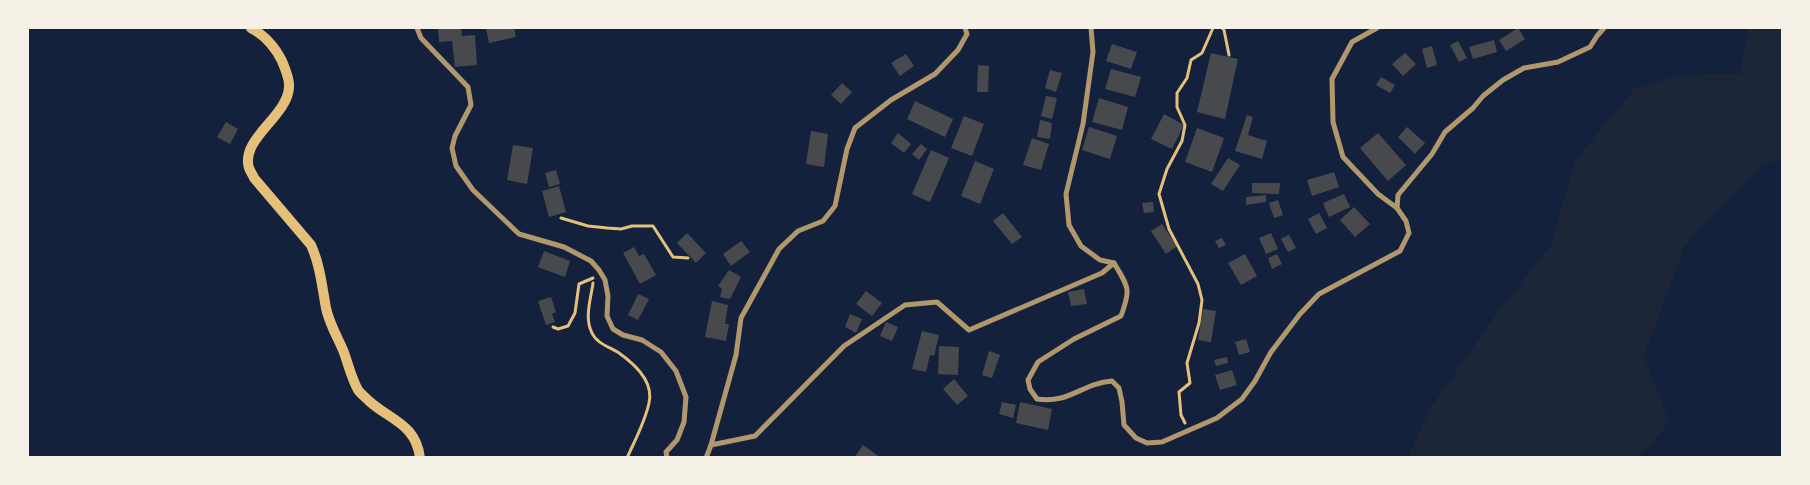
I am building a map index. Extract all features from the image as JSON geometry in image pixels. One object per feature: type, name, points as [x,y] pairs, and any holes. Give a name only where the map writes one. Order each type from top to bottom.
[{"type":"main road","points":[[251,28],[262,33],[277,52],[286,71],[289,86],[287,100],[252,146],[248,157],[249,168],[254,178],[310,245],[316,257],[329,317],[359,392],[377,408],[403,424],[414,435],[419,447],[420,458]]},
{"type":"street","points":[[417,28],[421,38],[468,87],[471,105],[455,136],[452,148],[456,166],[473,190],[519,234],[564,246],[590,261],[605,280],[608,296],[607,316],[613,329],[622,335],[642,340],[660,352],[676,371],[686,397],[684,422],[677,440],[666,452],[667,458]]},
{"type":"street","points":[[706,458],[736,354],[741,318],[779,248],[798,232],[823,221],[835,206],[846,149],[855,128],[891,100],[935,74],[958,50],[967,34],[965,28]]},
{"type":"street","points":[[1091,28],[1092,52],[1083,124],[1066,194],[1069,225],[1081,246],[1100,260],[1114,263],[1125,281],[1129,295],[1121,316],[1074,340],[1038,362],[1028,380],[1030,389],[1037,399],[1051,401],[1072,395],[1089,385],[1112,381],[1119,388],[1124,426],[1136,438],[1147,443],[1162,442],[1217,418],[1242,399],[1255,381],[1271,352],[1300,314],[1319,294],[1400,251],[1409,233],[1406,221],[1397,208],[1378,194],[1343,157],[1333,122],[1332,79],[1352,42],[1377,28]]},
{"type":"street","points":[[1397,208],[1398,195],[1432,154],[1445,132],[1473,108],[1483,96],[1503,80],[1524,68],[1558,62],[1590,47],[1604,28]]},
{"type":"street","points":[[711,444],[755,436],[844,346],[905,305],[937,302],[969,330],[1102,273],[1114,263]]},
{"type":"path","points":[[1188,430],[1181,415],[1179,392],[1190,383],[1187,363],[1199,323],[1202,300],[1198,284],[1170,229],[1159,194],[1167,170],[1182,142],[1185,125],[1177,107],[1178,93],[1187,78],[1191,60],[1202,53],[1213,28]]},
{"type":"path","points":[[1222,28],[1229,55]]},
{"type":"path","points":[[561,218],[588,226],[607,228],[621,229],[632,226],[653,226],[673,258],[688,258]]},
{"type":"path","points":[[553,327],[558,329],[568,326],[575,313],[579,284],[594,277],[588,316],[592,333],[604,346],[619,353],[638,369],[649,385],[650,402],[627,458]]},
{"type":"shaded area","points":[[1749,28],[1782,28],[1782,159],[1763,164],[1685,245],[1644,356],[1669,422],[1651,445],[1634,458],[1408,457],[1430,409],[1495,316],[1551,245],[1575,161],[1634,89],[1680,75],[1740,74]]},
{"type":"building","points":[[438,28],[461,28],[462,36],[475,35],[477,65],[455,67],[452,41],[439,42]]},
{"type":"building","points":[[486,28],[514,28],[516,37],[489,43]]},
{"type":"building","points":[[1518,28],[1525,39],[1506,51],[1499,40]]},
{"type":"building","points":[[1494,40],[1497,52],[1473,59],[1469,47]]},
{"type":"building","points":[[1458,41],[1467,58],[1459,62],[1450,45]]},
{"type":"building","points":[[1112,44],[1137,52],[1131,69],[1106,61]]},
{"type":"building","points":[[1432,46],[1437,65],[1427,68],[1422,49]]},
{"type":"building","points":[[1211,53],[1238,59],[1225,119],[1197,112]]},
{"type":"building","points":[[1405,53],[1416,64],[1403,76],[1392,64]]},
{"type":"building","points":[[906,54],[914,66],[900,76],[891,63]]},
{"type":"building","points":[[978,65],[989,66],[988,92],[977,92]]},
{"type":"building","points":[[1111,69],[1141,77],[1135,97],[1105,89]]},
{"type":"building","points":[[1050,70],[1062,73],[1056,92],[1045,88]]},
{"type":"building","points":[[1381,77],[1395,85],[1390,93],[1376,85]]},
{"type":"building","points":[[842,83],[852,92],[841,104],[831,95]]},
{"type":"building","points":[[1046,96],[1057,98],[1052,119],[1041,116]]},
{"type":"building","points":[[1099,98],[1128,107],[1122,130],[1092,122]]},
{"type":"building","points":[[915,101],[953,119],[945,137],[907,119]]},
{"type":"building","points":[[1164,114],[1184,125],[1172,149],[1151,139]]},
{"type":"building","points":[[1247,115],[1253,117],[1248,135],[1267,141],[1262,159],[1235,151]]},
{"type":"building","points":[[964,116],[984,124],[972,156],[951,148]]},
{"type":"building","points":[[1040,120],[1052,123],[1050,139],[1037,137]]},
{"type":"building","points":[[226,122],[238,129],[230,144],[217,137]]},
{"type":"building","points":[[1089,127],[1117,136],[1110,159],[1082,150]]},
{"type":"building","points":[[1407,127],[1425,143],[1415,154],[1398,137]]},
{"type":"building","points":[[1197,128],[1224,138],[1212,172],[1185,162]]},
{"type":"building","points":[[811,131],[828,134],[824,167],[806,164]]},
{"type":"building","points":[[898,133],[911,144],[904,153],[891,143]]},
{"type":"building","points":[[1378,133],[1406,165],[1388,181],[1360,148]]},
{"type":"building","points":[[1032,138],[1049,144],[1041,170],[1023,165]]},
{"type":"building","points":[[921,144],[927,149],[919,160],[912,154]]},
{"type":"building","points":[[513,145],[533,148],[527,184],[507,180]]},
{"type":"building","points":[[931,150],[949,158],[930,202],[912,194]]},
{"type":"building","points":[[1228,158],[1240,165],[1223,191],[1211,184]]},
{"type":"building","points":[[975,161],[994,169],[980,204],[961,196]]},
{"type":"building","points":[[556,170],[560,184],[549,187],[545,173]]},
{"type":"building","points":[[1334,172],[1339,187],[1312,196],[1307,180]]},
{"type":"building","points":[[1252,183],[1280,183],[1279,194],[1252,193]]},
{"type":"building","points":[[559,186],[566,212],[549,217],[542,191]]},
{"type":"building","points":[[1344,194],[1350,207],[1329,217],[1323,203]]},
{"type":"building","points":[[1266,195],[1266,202],[1246,205],[1246,197]]},
{"type":"building","points":[[1278,200],[1283,215],[1274,218],[1269,203]]},
{"type":"building","points":[[1153,202],[1154,212],[1144,213],[1142,203]]},
{"type":"building","points":[[1354,207],[1370,224],[1355,237],[1340,220]]},
{"type":"building","points":[[1003,213],[1022,237],[1012,244],[993,221]]},
{"type":"building","points":[[1319,213],[1327,228],[1316,234],[1308,219]]},
{"type":"building","points":[[1162,224],[1177,246],[1166,254],[1151,231]]},
{"type":"building","points":[[687,233],[706,253],[696,263],[677,243]]},
{"type":"building","points":[[1271,233],[1278,249],[1266,254],[1259,238]]},
{"type":"building","points":[[1289,235],[1296,248],[1288,252],[1281,239]]},
{"type":"building","points":[[1222,238],[1226,245],[1219,248],[1215,241]]},
{"type":"building","points":[[741,241],[750,252],[731,266],[723,254]]},
{"type":"building","points":[[634,247],[639,256],[644,254],[656,275],[640,284],[623,253]]},
{"type":"building","points":[[544,251],[570,261],[565,277],[538,267]]},
{"type":"building","points":[[1245,254],[1257,276],[1241,285],[1228,263]]},
{"type":"building","points":[[1277,254],[1282,264],[1272,269],[1268,258]]},
{"type":"building","points":[[729,270],[741,277],[730,299],[720,297],[722,289],[718,286]]},
{"type":"building","points":[[1084,289],[1087,304],[1071,306],[1068,292]]},
{"type":"building","points":[[866,291],[882,303],[872,316],[856,304]]},
{"type":"building","points":[[638,294],[649,299],[638,320],[628,315]]},
{"type":"building","points":[[551,297],[556,312],[552,314],[555,322],[546,325],[538,301]]},
{"type":"building","points":[[712,301],[728,305],[725,324],[729,324],[726,341],[705,337]]},
{"type":"building","points":[[1203,309],[1216,311],[1211,342],[1198,340]]},
{"type":"building","points":[[850,314],[862,319],[856,333],[845,327]]},
{"type":"building","points":[[886,322],[898,327],[892,341],[880,336]]},
{"type":"building","points":[[922,331],[939,335],[934,356],[930,355],[926,372],[912,369]]},
{"type":"building","points":[[1246,339],[1250,352],[1239,355],[1235,342]]},
{"type":"building","points":[[939,346],[959,347],[958,375],[938,374]]},
{"type":"building","points":[[989,351],[1000,355],[992,378],[982,375]]},
{"type":"building","points":[[1227,357],[1228,363],[1216,366],[1214,360]]},
{"type":"building","points":[[1232,370],[1237,385],[1220,390],[1215,375]]},
{"type":"building","points":[[954,379],[968,396],[957,405],[943,389]]},
{"type":"building","points":[[1002,402],[1016,405],[1013,418],[999,414]]},
{"type":"building","points":[[1020,402],[1052,409],[1048,430],[1016,423]]},
{"type":"building","points":[[863,445],[881,458],[854,458]]}]
